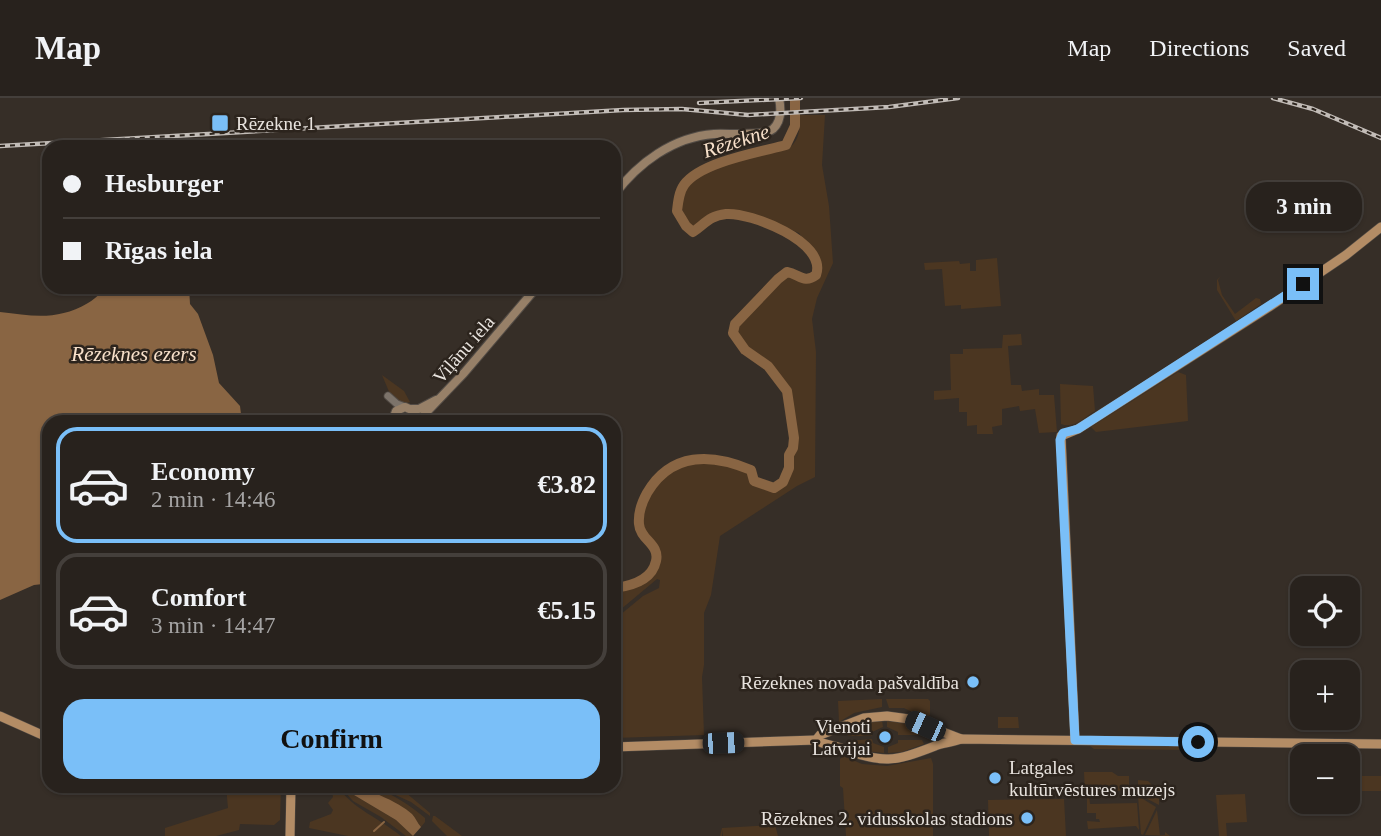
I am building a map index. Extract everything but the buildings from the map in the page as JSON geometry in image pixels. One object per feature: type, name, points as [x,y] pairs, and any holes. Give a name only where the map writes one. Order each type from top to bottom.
[{"type":"main road","points":[[621,187],[643,163],[679,143],[705,135],[762,133],[771,130],[781,112],[779,98]]},
{"type":"main road","points":[[1075,740],[1061,436],[1078,429],[1269,307],[1346,255],[1381,227]]},
{"type":"main road","name":"Viļānu iela","points":[[424,415],[467,370],[531,294]]},
{"type":"main road","points":[[398,415],[409,408],[439,399]]},
{"type":"main road","points":[[409,408],[414,415]]},
{"type":"main road","points":[[0,716],[42,735]]},
{"type":"main road","points":[[816,740],[864,719],[887,716],[909,719],[961,739],[1381,744]]},
{"type":"main road","points":[[838,747],[839,730]]},
{"type":"main road","points":[[929,749],[933,730]]},
{"type":"main road","points":[[621,747],[816,740],[862,757],[884,760],[907,757],[961,739]]},
{"type":"main road","points":[[289,836],[291,793]]},
{"type":"street","points":[[392,415],[388,396],[397,404],[409,408]]},
{"type":"shaded area","points":[[799,115],[825,115],[822,165],[829,206],[833,263],[817,298],[812,319],[816,352],[815,477],[720,536],[711,595],[704,613],[704,735],[621,738],[621,614],[643,596],[659,588],[660,580],[657,579],[621,609],[621,586],[640,581],[649,573],[655,560],[656,550],[640,528],[639,515],[644,501],[664,472],[684,462],[695,460],[751,470],[755,481],[774,488],[781,484],[789,469],[789,455],[794,438],[787,391],[768,366],[745,350],[733,333],[735,324],[787,272],[804,283],[819,278],[820,264],[799,233],[754,215],[729,209],[703,219],[705,221],[693,232],[678,201],[692,177],[708,168],[788,149],[795,142]]},
{"type":"shaded area","points":[[997,258],[1001,306],[961,309],[961,305],[945,306],[942,269],[925,270],[924,263],[959,261],[960,264],[970,263],[970,271],[976,271],[976,260]]},
{"type":"shaded area","points":[[1221,276],[1218,280],[1222,295],[1235,314],[1256,298],[1260,299],[1261,304],[1236,321],[1217,290],[1217,280]]},
{"type":"shaded area","points":[[1021,334],[1022,345],[1008,346],[1011,385],[1021,385],[1022,391],[1039,389],[1039,395],[1054,395],[1057,432],[1039,433],[1035,409],[1020,411],[1019,406],[1002,409],[1002,425],[992,427],[993,434],[977,434],[977,425],[967,426],[967,412],[959,412],[959,398],[934,400],[934,391],[951,390],[950,354],[963,354],[963,349],[1002,348],[1003,335]]},
{"type":"shaded area","points":[[1178,372],[1186,375],[1188,421],[1096,432],[1091,427]]},
{"type":"shaded area","points":[[382,375],[404,391],[410,402],[401,405],[390,394]]},
{"type":"shaded area","points":[[1060,384],[1093,386],[1095,411],[1075,424],[1061,424]]},
{"type":"shaded area","points":[[882,699],[882,707],[854,713],[839,722],[838,701]]},
{"type":"shaded area","points":[[886,699],[928,699],[930,715],[926,719],[904,708],[889,708]]},
{"type":"shaded area","points":[[998,717],[1018,717],[1019,728],[998,728]]},
{"type":"shaded area","points":[[882,720],[883,727],[872,732],[872,736],[848,736],[846,732],[865,723]]},
{"type":"shaded area","points":[[887,721],[901,722],[924,731],[921,735],[898,735],[898,732],[887,727]]},
{"type":"shaded area","points":[[872,739],[873,743],[884,747],[884,753],[866,751],[847,744],[849,741]]},
{"type":"shaded area","points":[[898,740],[922,740],[924,744],[902,752],[888,753],[888,747],[898,743]]},
{"type":"shaded area","points":[[1090,746],[1196,747],[1193,750],[1094,749]]},
{"type":"shaded area","points":[[843,756],[862,764],[887,766],[931,758],[933,836],[846,836],[843,788],[840,786],[840,759]]},
{"type":"shaded area","points":[[1084,772],[1112,772],[1118,776],[1129,776],[1129,790],[1085,793]]},
{"type":"shaded area","points":[[1362,776],[1381,776],[1381,791],[1360,791]]},
{"type":"shaded area","points":[[1138,780],[1164,787],[1165,794],[1159,795],[1159,805],[1138,794]]},
{"type":"shaded area","points":[[227,793],[281,793],[280,820],[274,825],[240,824],[239,830],[216,836],[165,836],[165,828],[228,808]]},
{"type":"shaded area","points":[[332,793],[342,793],[401,836],[348,836],[309,828],[310,822],[331,814],[333,810],[328,803],[333,797]]},
{"type":"shaded area","points":[[346,793],[352,793],[396,820],[413,836],[406,836],[353,801]]},
{"type":"shaded area","points":[[373,793],[386,793],[411,807],[425,818],[421,827],[410,813]]},
{"type":"shaded area","points":[[391,793],[406,793],[430,813],[430,816],[411,802]]},
{"type":"shaded area","points":[[1245,794],[1247,822],[1226,823],[1227,836],[1219,836],[1216,795]]},
{"type":"shaded area","points":[[1087,796],[1090,804],[1137,803],[1139,830],[1136,826],[1088,829],[1087,821],[1100,822],[1096,819],[1096,813],[1087,813]]},
{"type":"shaded area","points":[[1138,796],[1156,807],[1143,835],[1141,834]]},
{"type":"shaded area","name":"Rēzeknes 2. vidusskolas stadions","points":[[1064,799],[1066,836],[989,836],[988,800]]},
{"type":"shaded area","points":[[1157,810],[1160,835],[1165,835],[1165,832],[1170,836],[1145,835]]},
{"type":"shaded area","points":[[433,816],[462,836],[447,836],[432,821]]},
{"type":"shaded area","points":[[775,825],[778,836],[723,836],[722,830],[720,836],[722,828]]},
{"type":"water","name":"Rēzeknes ezers","points":[[100,294],[189,294],[190,304],[198,314],[213,355],[219,383],[240,406],[241,415],[42,415],[42,584],[0,600],[0,312],[55,315],[88,303]]},
{"type":"water","points":[[352,793],[373,793],[399,805],[412,814],[421,827],[413,836],[396,820]]},
{"type":"waterway","name":"Rēzekne","points":[[621,587],[640,581],[654,568],[655,550],[640,529],[639,516],[647,493],[668,470],[693,460],[721,461],[751,470],[754,481],[774,488],[783,482],[789,468],[789,455],[794,438],[787,391],[768,366],[745,350],[733,333],[735,324],[778,279],[787,272],[805,279],[812,278],[816,275],[817,263],[810,251],[799,241],[784,231],[752,218],[720,215],[693,232],[677,211],[684,185],[703,170],[731,159],[786,145],[795,126],[795,98]]},
{"type":"waterway","points":[[374,831],[384,822]]},
{"type":"railway","points":[[699,103],[801,98]]},
{"type":"railway","points":[[104,140],[623,110],[682,109],[748,115],[889,107],[958,98]]},
{"type":"railway","points":[[1273,98],[1313,109],[1381,138]]},
{"type":"railway","points":[[0,146],[42,144]]},
{"type":"place","name":"Rēzekne 1","points":[[220,123]]},
{"type":"place","name":"Rēzeknes novada pašvaldība","points":[[973,682]]},
{"type":"place","name":"Vienoti Latvijai","points":[[885,737]]},
{"type":"place","name":"Latgales kultūrvēstures muzejs","points":[[995,778]]},
{"type":"place","name":"Rēzeknes 2. vidusskolas stadions","points":[[1027,818]]},
{"type":"route","points":[[1198,742],[1075,740],[1060,440],[1063,433],[1078,429],[1303,284]]}]
